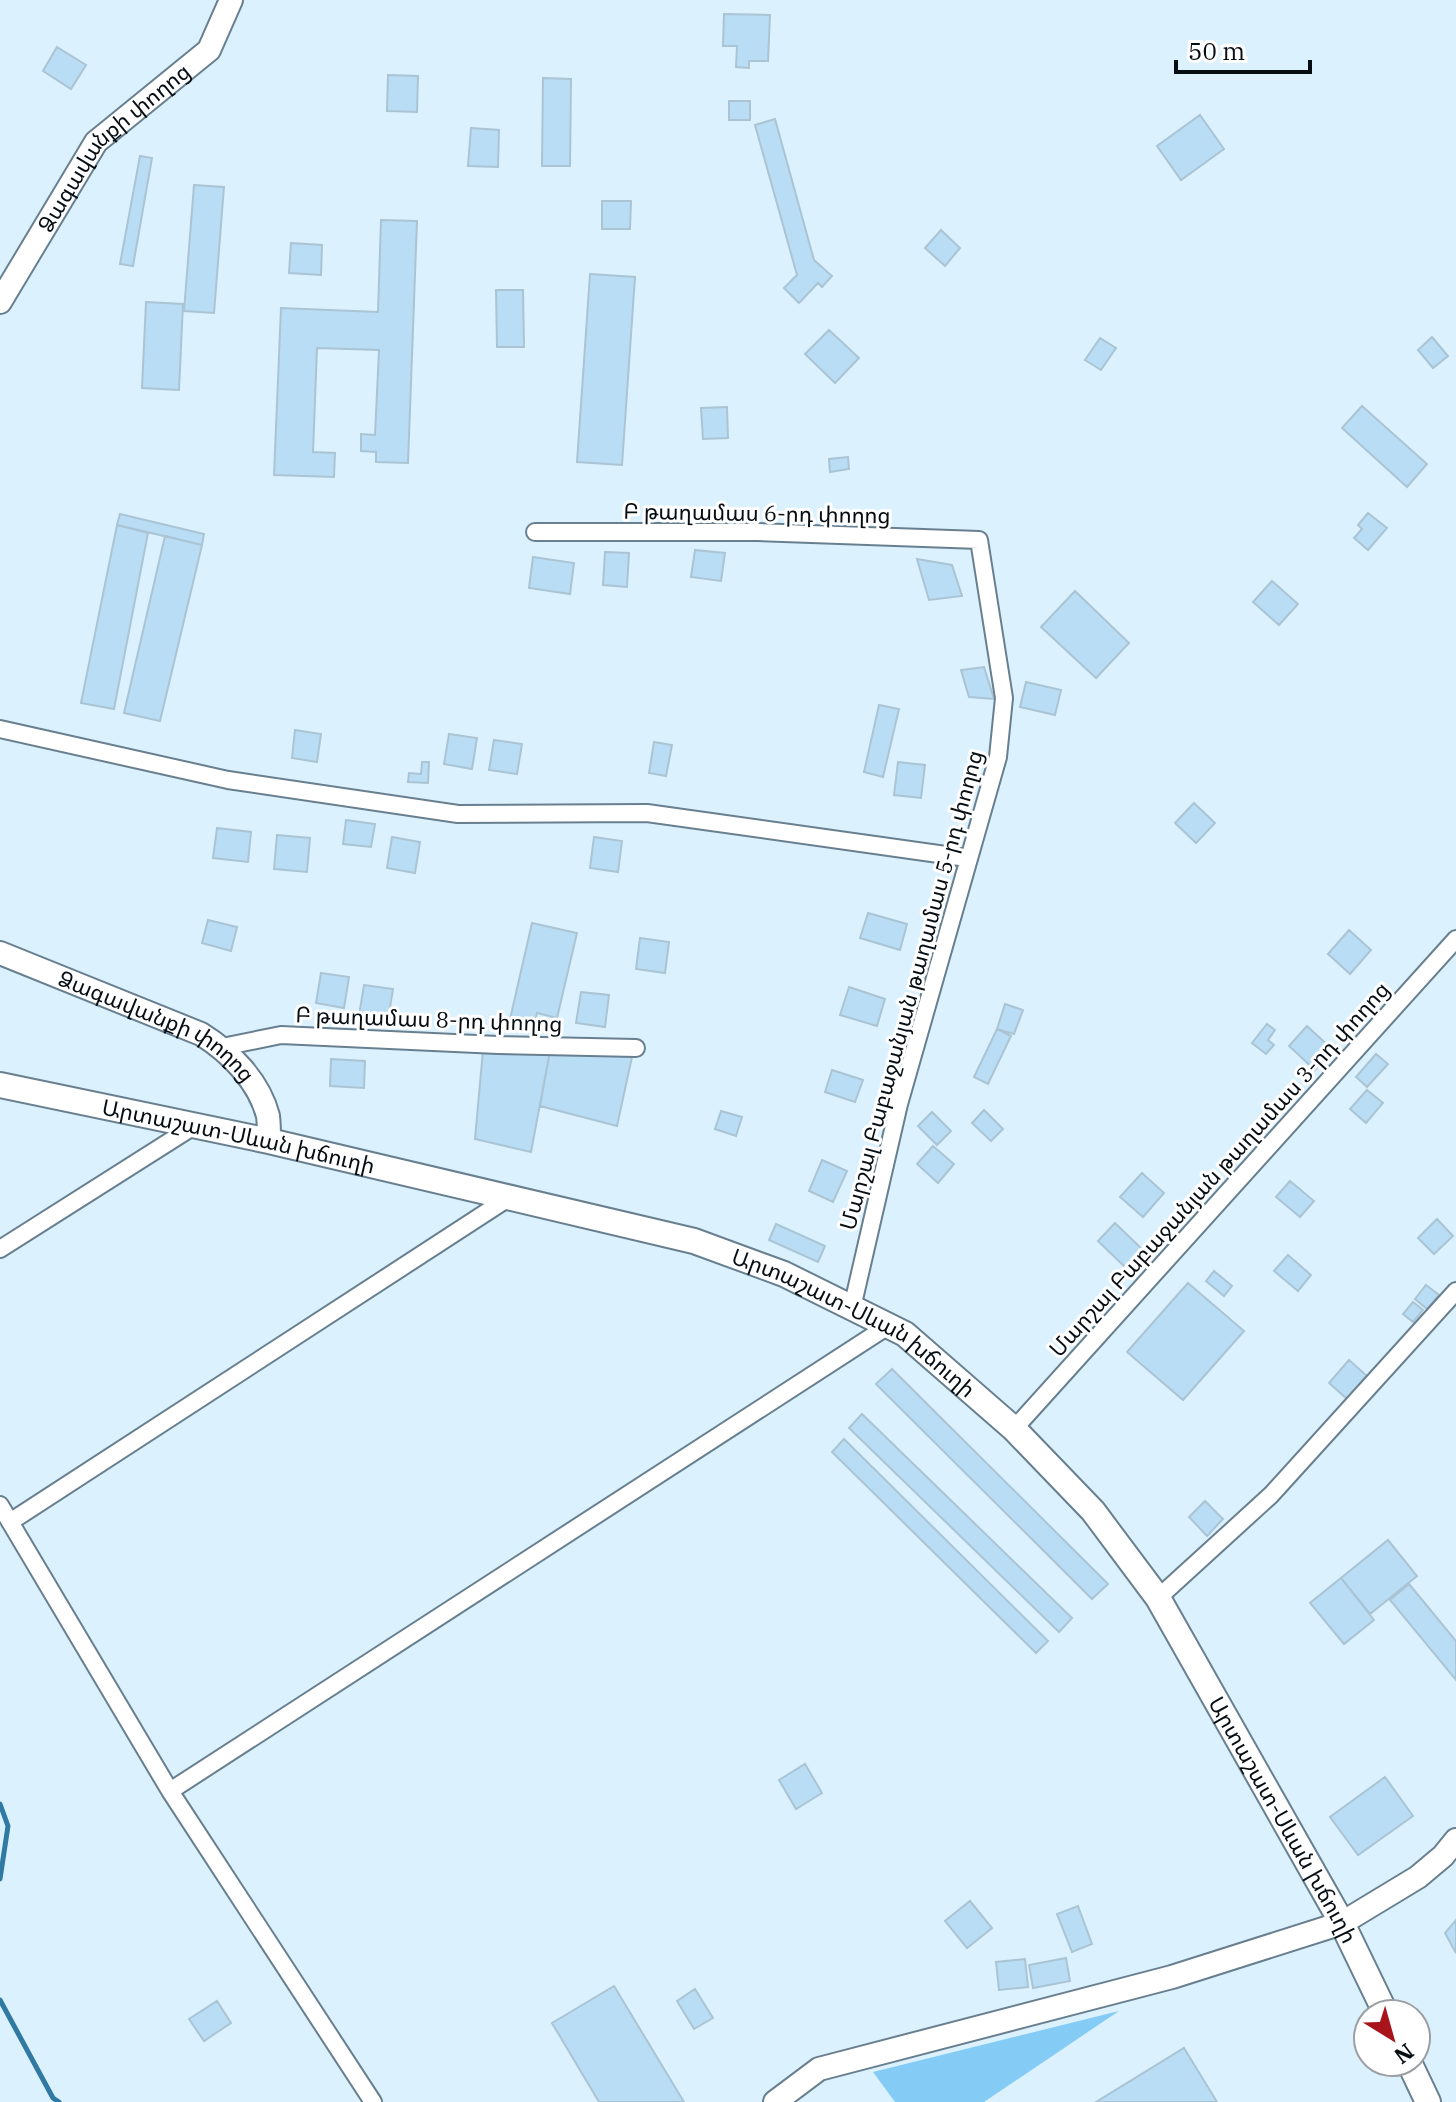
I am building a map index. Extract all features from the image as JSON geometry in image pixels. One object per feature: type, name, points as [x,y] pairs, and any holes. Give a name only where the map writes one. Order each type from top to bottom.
[{"type":"main road","name":"Արտաշատ-Սևան խճուղի","points":[[0,1085],[269,1141],[694,1241],[784,1274],[905,1334],[1014,1429],[1093,1511],[1158,1598],[1342,1923],[1378,1998]]},
{"type":"main road","points":[[1417,2078],[1428,2102]]},
{"type":"street","name":"Ձագավանքի փողոց","points":[[0,302],[96,142],[209,50],[231,0]]},
{"type":"street","name":"Բ թաղամաս 6-րդ փողոց","points":[[535,532],[758,532],[979,540]]},
{"type":"street","name":"Մարշալ Բաբաջանյան թաղամաս 5-րդ փողոց","points":[[852,1308],[899,1104],[998,757],[1004,698],[979,540]]},
{"type":"street","points":[[0,729],[228,780],[458,814],[647,813],[967,858]]},
{"type":"street","name":"Մարշալ Բաբաջանյան թաղամաս 3-րդ փողոց","points":[[1014,1429],[1456,939]]},
{"type":"street","name":"Ձագավանքի փողոց","points":[[0,953],[201,1034],[222,1047],[240,1066],[259,1096],[268,1116],[269,1141]]},
{"type":"street","name":"Բ թաղամաս 8-րդ փողոց","points":[[222,1047],[281,1035],[636,1048]]},
{"type":"street","points":[[0,1249],[194,1126]]},
{"type":"street","points":[[10,1522],[510,1197]]},
{"type":"street","points":[[1158,1598],[1271,1495],[1456,1291]]},
{"type":"street","points":[[170,1791],[888,1326]]},
{"type":"street","points":[[0,1505],[170,1791],[373,2102]]},
{"type":"street","points":[[775,2102],[819,2069],[1172,1977],[1342,1923],[1418,1877],[1456,1840]]},
{"type":"shaded area","points":[[1119,2011],[984,2102],[895,2102],[873,2072]]},
{"type":"building","points":[[724,14],[770,15],[768,61],[749,61],[749,68],[736,67],[737,46],[723,46]]},
{"type":"building","points":[[57,47],[86,65],[71,89],[43,71]]},
{"type":"building","points":[[388,75],[418,76],[417,112],[387,111]]},
{"type":"building","points":[[543,78],[571,79],[570,166],[542,166]]},
{"type":"building","points":[[729,101],[750,101],[750,120],[729,120]]},
{"type":"building","points":[[1200,115],[1224,149],[1181,180],[1157,146]]},
{"type":"building","points":[[775,119],[814,260],[832,276],[822,287],[818,283],[799,303],[784,288],[797,275],[755,125]]},
{"type":"building","points":[[471,128],[499,130],[498,167],[468,166]]},
{"type":"building","points":[[140,156],[152,158],[133,266],[120,264]]},
{"type":"building","points":[[194,185],[224,187],[214,313],[184,311]]},
{"type":"building","points":[[602,201],[631,201],[630,229],[602,229]]},
{"type":"building","points":[[381,220],[417,221],[408,463],[376,462],[376,452],[361,451],[361,434],[375,435],[379,350],[317,348],[313,452],[335,453],[334,477],[274,475],[281,308],[378,312]]},
{"type":"building","points":[[941,230],[960,248],[945,266],[925,248]]},
{"type":"building","points":[[291,243],[322,245],[321,275],[289,273]]},
{"type":"building","points":[[590,274],[635,277],[622,465],[577,462]]},
{"type":"building","points":[[496,290],[523,290],[524,347],[497,347]]},
{"type":"building","points":[[146,302],[183,304],[179,390],[142,388]]},
{"type":"building","points":[[829,330],[859,358],[835,383],[805,354]]},
{"type":"building","points":[[1432,337],[1448,356],[1433,368],[1418,350]]},
{"type":"building","points":[[1100,338],[1116,348],[1101,370],[1085,360]]},
{"type":"building","points":[[1362,406],[1427,464],[1407,487],[1342,428]]},
{"type":"building","points":[[727,407],[728,438],[703,439],[701,408]]},
{"type":"building","points":[[848,457],[849,469],[830,472],[829,459]]},
{"type":"building","points":[[1368,513],[1387,528],[1368,550],[1354,538],[1362,529],[1358,525]]},
{"type":"building","points":[[120,514],[204,534],[202,545],[117,525]]},
{"type":"building","points":[[117,525],[148,533],[114,709],[81,703]]},
{"type":"building","points":[[165,536],[202,545],[160,721],[124,713]]},
{"type":"building","points":[[695,550],[725,553],[721,581],[691,577]]},
{"type":"building","points":[[605,552],[629,553],[627,587],[603,585]]},
{"type":"building","points":[[533,557],[574,563],[570,594],[529,588]]},
{"type":"building","points":[[917,559],[952,565],[962,596],[929,600]]},
{"type":"building","points":[[1272,581],[1298,604],[1279,625],[1253,602]]},
{"type":"building","points":[[1075,591],[1129,643],[1096,678],[1041,627]]},
{"type":"building","points":[[984,667],[994,699],[969,697],[961,670]]},
{"type":"building","points":[[1026,682],[1061,690],[1055,715],[1020,707]]},
{"type":"building","points":[[879,705],[899,709],[883,777],[864,772]]},
{"type":"building","points":[[295,730],[321,734],[317,762],[292,758]]},
{"type":"building","points":[[449,734],[477,738],[472,769],[444,764]]},
{"type":"building","points":[[494,740],[522,744],[517,774],[489,770]]},
{"type":"building","points":[[654,742],[672,745],[666,776],[649,773]]},
{"type":"building","points":[[422,762],[429,762],[428,783],[408,782],[409,773],[421,774]]},
{"type":"building","points":[[898,762],[925,765],[921,798],[894,795]]},
{"type":"building","points":[[1194,803],[1215,823],[1196,843],[1175,823]]},
{"type":"building","points":[[346,820],[375,824],[371,847],[343,844]]},
{"type":"building","points":[[217,828],[251,832],[248,862],[213,858]]},
{"type":"building","points":[[277,835],[310,838],[307,872],[274,869]]},
{"type":"building","points":[[392,837],[420,842],[415,873],[387,868]]},
{"type":"building","points":[[594,837],[622,841],[618,872],[590,868]]},
{"type":"building","points":[[868,913],[907,924],[900,950],[860,938]]},
{"type":"building","points":[[208,920],[237,927],[231,951],[202,943]]},
{"type":"building","points":[[532,923],[577,933],[557,1018],[537,1013],[532,1033],[508,1028]]},
{"type":"building","points":[[1349,930],[1371,950],[1350,974],[1328,954]]},
{"type":"building","points":[[640,938],[669,942],[665,973],[636,969]]},
{"type":"building","points":[[321,973],[349,977],[344,1008],[316,1003]]},
{"type":"building","points":[[364,985],[393,989],[388,1020],[359,1015]]},
{"type":"building","points":[[849,987],[885,999],[877,1026],[840,1015]]},
{"type":"building","points":[[581,992],[609,995],[605,1027],[576,1023]]},
{"type":"building","points":[[1005,1004],[1023,1010],[1014,1034],[997,1029]]},
{"type":"building","points":[[1267,1024],[1275,1030],[1268,1040],[1274,1045],[1266,1054],[1252,1043]]},
{"type":"building","points":[[1307,1026],[1333,1050],[1315,1070],[1289,1046]]},
{"type":"building","points":[[997,1029],[1011,1036],[988,1084],[974,1077]]},
{"type":"building","points":[[483,1050],[550,1051],[531,1152],[475,1139]]},
{"type":"building","points":[[550,1051],[632,1057],[617,1126],[540,1106]]},
{"type":"building","points":[[1376,1054],[1388,1064],[1367,1087],[1356,1077]]},
{"type":"building","points":[[331,1059],[365,1061],[364,1088],[330,1086]]},
{"type":"building","points":[[832,1070],[863,1080],[855,1102],[825,1092]]},
{"type":"building","points":[[1367,1090],[1383,1103],[1366,1123],[1350,1109]]},
{"type":"building","points":[[984,1110],[1003,1129],[991,1141],[972,1123]]},
{"type":"building","points":[[721,1111],[742,1117],[736,1136],[715,1129]]},
{"type":"building","points":[[932,1112],[951,1131],[937,1145],[918,1126]]},
{"type":"building","points":[[933,1146],[954,1164],[938,1183],[917,1164]]},
{"type":"building","points":[[822,1160],[847,1171],[833,1202],[809,1191]]},
{"type":"building","points":[[1142,1173],[1164,1193],[1143,1217],[1120,1197]]},
{"type":"building","points":[[1290,1181],[1314,1201],[1300,1217],[1276,1197]]},
{"type":"building","points":[[1437,1219],[1453,1236],[1434,1254],[1418,1238]]},
{"type":"building","points":[[1115,1223],[1144,1251],[1127,1269],[1098,1241]]},
{"type":"building","points":[[776,1224],[825,1246],[818,1262],[769,1240]]},
{"type":"building","points":[[1288,1255],[1311,1275],[1298,1291],[1274,1271]]},
{"type":"building","points":[[1214,1271],[1232,1286],[1224,1296],[1206,1281]]},
{"type":"building","points":[[1188,1283],[1244,1331],[1183,1400],[1127,1352]]},
{"type":"building","points":[[1426,1285],[1439,1295],[1427,1309],[1415,1299]]},
{"type":"building","points":[[1413,1302],[1423,1310],[1413,1322],[1403,1314]]},
{"type":"building","points":[[1349,1360],[1367,1376],[1347,1399],[1329,1383]]},
{"type":"building","points":[[892,1369],[1108,1584],[1092,1599],[876,1384]]},
{"type":"building","points":[[862,1414],[1072,1618],[1059,1632],[849,1428]]},
{"type":"building","points":[[844,1439],[1048,1641],[1036,1653],[832,1452]]},
{"type":"building","points":[[1205,1501],[1223,1519],[1207,1536],[1189,1517]]},
{"type":"building","points":[[1388,1540],[1417,1576],[1370,1614],[1341,1578]]},
{"type":"building","points":[[1341,1578],[1374,1620],[1344,1644],[1310,1603]]},
{"type":"building","points":[[1409,1584],[1456,1641],[1456,1680],[1390,1600]]},
{"type":"building","points":[[805,1764],[822,1793],[796,1809],[779,1780]]},
{"type":"building","points":[[1385,1777],[1413,1816],[1358,1855],[1330,1817]]},
{"type":"building","points":[[970,1901],[992,1928],[967,1948],[945,1921]]},
{"type":"building","points":[[1078,1906],[1092,1944],[1072,1952],[1057,1914]]},
{"type":"building","points":[[1456,1920],[1456,1953],[1445,1933]]},
{"type":"building","points":[[1066,1958],[1070,1981],[1033,1988],[1029,1965]]},
{"type":"building","points":[[1025,1959],[1028,1987],[999,1990],[996,1962]]},
{"type":"building","points":[[614,1986],[684,2102],[599,2102],[552,2023]]},
{"type":"building","points":[[695,1989],[713,2018],[694,2029],[677,2001]]},
{"type":"building","points":[[217,2001],[231,2023],[204,2041],[189,2019]]},
{"type":"building","points":[[1184,2048],[1217,2102],[1096,2102]]},
{"type":"waterway","points":[[0,1804],[8,1826],[0,1879]]},
{"type":"waterway","points":[[0,2000],[53,2098],[59,2102]]}]
